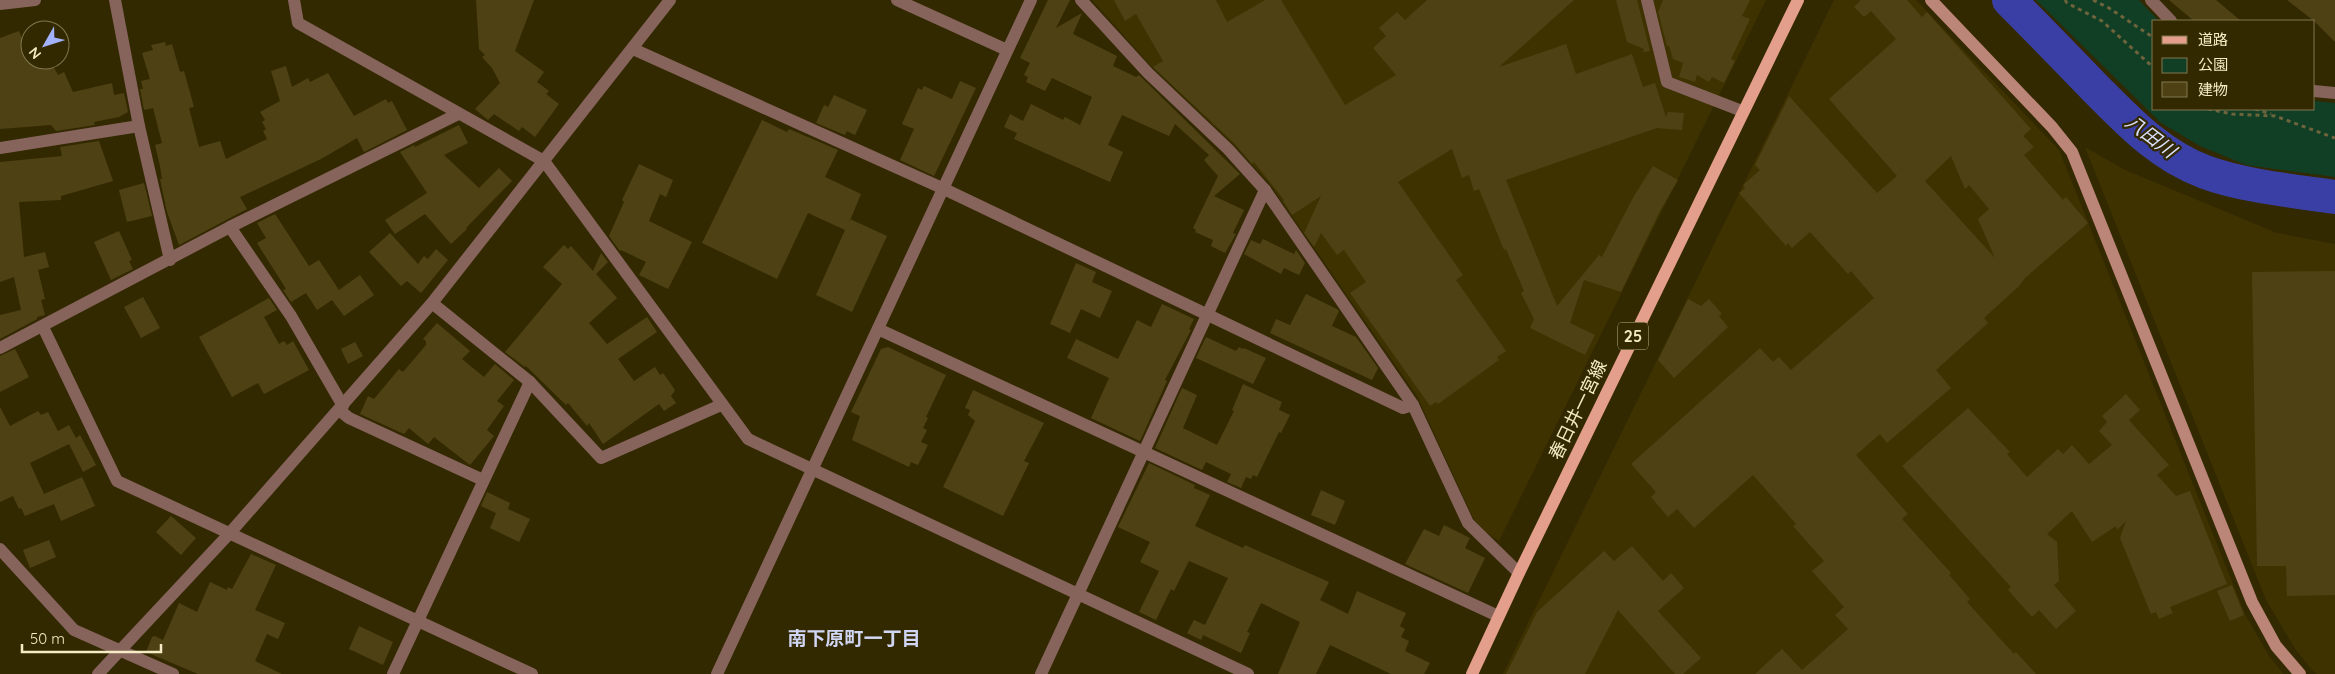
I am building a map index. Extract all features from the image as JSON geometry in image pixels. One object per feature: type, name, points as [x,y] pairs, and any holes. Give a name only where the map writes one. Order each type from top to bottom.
[{"type":"main road","name":"春日井一宮線","points":[[1472,674],[1519,572],[1742,111],[1798,0]]},
{"type":"street","points":[[0,4],[35,0]]},
{"type":"street","points":[[115,0],[139,126],[170,260]]},
{"type":"street","points":[[294,0],[298,23],[544,161],[721,405],[748,439],[1248,674]]},
{"type":"street","points":[[98,674],[229,534],[432,303],[670,0]]},
{"type":"street","points":[[897,0],[1008,50]]},
{"type":"street","points":[[717,674],[1031,0]]},
{"type":"street","points":[[1081,0],[1148,73],[1228,149],[1265,190],[1414,405],[1468,523],[1519,572]]},
{"type":"street","points":[[1647,0],[1667,82],[1742,111]]},
{"type":"street","points":[[1931,0],[2052,127],[2072,152],[2252,602],[2276,646],[2300,674]]},
{"type":"street","points":[[2151,0],[2170,20]]},
{"type":"street","points":[[633,49],[942,188],[1403,408],[1414,405]]},
{"type":"street","points":[[2315,91],[2335,93]]},
{"type":"street","points":[[0,348],[230,227],[458,114]]},
{"type":"street","points":[[0,148],[139,126]]},
{"type":"street","points":[[1041,674],[1142,452],[1265,190]]},
{"type":"street","points":[[230,227],[291,316],[341,408],[349,418],[483,480]]},
{"type":"street","points":[[432,303],[530,382],[601,458],[721,405]]},
{"type":"street","points":[[43,327],[117,481],[532,674]]},
{"type":"street","points":[[878,329],[1498,616]]},
{"type":"street","points":[[393,674],[530,382]]},
{"type":"street","points":[[0,549],[74,630],[173,674]]},
{"type":"path","points":[[2065,0],[2067,3],[2102,21],[2152,66]]},
{"type":"path","points":[[2093,0],[2109,8],[2152,37]]},
{"type":"path","points":[[2213,110],[2232,114],[2275,116]]},
{"type":"path","points":[[2258,110],[2335,138]]},
{"type":"shaded area","points":[[1092,0],[1766,0],[1499,541],[1485,532],[1474,520],[1417,396],[1269,183],[1234,145],[1150,65]]},
{"type":"shaded area","points":[[1834,0],[1916,0],[2059,150],[2245,614],[2268,654],[2283,674],[1503,674]]},
{"type":"shaded area","points":[[2085,147],[2125,170],[2277,233],[2335,244],[2335,674],[2317,674],[2312,670],[2296,650],[2266,600]]},
{"type":"green space","points":[[2036,0],[2139,0],[2158,20],[2152,20],[2152,110],[2315,110],[2315,101],[2335,103],[2335,177],[2246,165],[2200,146],[2161,123]]},
{"type":"building","points":[[476,0],[534,0],[515,51],[544,72],[537,82],[549,91],[546,94],[559,104],[535,137],[522,127],[519,131],[494,114],[488,120],[475,109],[500,83],[492,68],[482,57],[485,55],[479,49]]},
{"type":"building","points":[[1048,0],[1070,0],[1056,28],[1082,13],[1073,34],[1117,56],[1113,66],[1136,77],[1139,75],[1240,174],[1214,196],[1244,210],[1233,233],[1236,234],[1225,253],[1211,246],[1213,240],[1195,232],[1196,230],[1193,228],[1218,176],[1204,160],[1209,155],[1175,124],[1169,136],[1122,115],[1108,145],[1123,152],[1110,182],[1014,139],[1017,133],[1004,127],[1010,114],[1023,121],[1031,104],[1063,120],[1065,117],[1080,125],[1092,97],[1052,78],[1045,91],[1026,82],[1028,77],[1024,75],[1030,63],[1020,58]]},
{"type":"building","points":[[1114,0],[1216,0],[1227,22],[1265,0],[1281,0],[1345,105],[1396,75],[1373,48],[1386,36],[1379,28],[1397,12],[1405,20],[1427,0],[1574,0],[1499,67],[1566,44],[1576,74],[1632,54],[1643,87],[1655,83],[1666,117],[1668,112],[1684,113],[1682,130],[1657,128],[1506,180],[1557,306],[1599,255],[1602,257],[1634,196],[1653,166],[1678,180],[1660,211],[1621,292],[1584,280],[1570,323],[1595,335],[1585,355],[1530,328],[1534,319],[1521,293],[1524,291],[1506,249],[1504,250],[1479,189],[1474,191],[1469,175],[1462,178],[1452,149],[1398,182],[1463,275],[1456,280],[1506,351],[1497,357],[1499,360],[1438,404],[1436,402],[1430,406],[1350,293],[1366,282],[1344,250],[1337,255],[1321,233],[1314,247],[1304,233],[1321,196],[1292,215],[1284,200],[1254,162],[1252,164],[1234,143],[1153,67],[1163,61],[1136,14],[1125,21]]},
{"type":"building","points":[[1616,0],[1637,0],[1650,51],[1643,52],[1644,49],[1627,42]]},
{"type":"building","points":[[1663,0],[1750,0],[1742,16],[1750,19],[1731,59],[1735,61],[1724,83],[1712,77],[1709,82],[1697,75],[1695,82],[1679,77],[1683,63],[1673,59],[1669,46],[1667,46],[1658,12]]},
{"type":"building","points":[[1861,0],[1907,0],[1922,17],[1927,12],[2031,129],[2023,136],[2034,147],[2024,155],[2063,200],[2066,197],[2088,223],[2025,278],[2019,286],[1984,318],[1988,323],[1936,370],[1951,388],[1887,443],[1880,434],[1856,455],[1908,514],[1902,519],[1951,573],[1949,575],[1970,599],[1967,602],[2014,654],[2016,652],[2036,674],[1755,674],[1782,649],[1802,670],[1848,629],[1835,615],[1844,607],[1812,571],[1824,561],[1793,526],[1796,524],[1753,475],[1694,528],[1677,509],[1668,517],[1651,497],[1656,492],[1631,464],[1760,348],[1773,362],[1779,357],[1791,370],[1874,298],[1851,271],[1848,274],[1810,232],[1792,248],[1788,243],[1786,246],[1739,193],[1745,188],[1743,185],[1760,170],[1755,165],[1789,96],[1877,193],[1897,176],[1829,99],[1896,39],[1871,11],[1864,17],[1854,7]],"holes":[[[1951,156],[1965,189],[1969,185],[1989,209],[1978,219],[1995,258],[1925,181]]]},
{"type":"building","points":[[2169,0],[2216,0],[2240,20],[2193,20]]},
{"type":"building","points":[[2287,0],[2335,0],[2335,42],[2315,20]]},
{"type":"building","points":[[19,31],[20,70],[55,70],[58,75],[64,72],[73,92],[112,83],[114,95],[124,93],[128,112],[119,117],[94,122],[95,125],[56,131],[51,125],[0,129],[0,38]]},
{"type":"building","points":[[165,42],[166,46],[172,44],[180,72],[184,71],[194,107],[189,108],[199,147],[220,141],[226,159],[267,139],[263,131],[266,129],[262,122],[265,120],[260,112],[280,101],[271,71],[286,66],[292,87],[308,78],[310,82],[328,73],[354,116],[386,99],[388,103],[392,101],[407,130],[364,152],[357,138],[321,159],[240,197],[247,209],[179,245],[167,212],[160,179],[162,179],[155,145],[162,143],[153,108],[144,110],[140,89],[143,89],[141,81],[150,79],[142,53],[153,50],[151,45]]},
{"type":"building","points":[[960,81],[976,88],[934,176],[900,160],[914,129],[902,124],[918,88],[922,90],[924,86],[952,99]]},
{"type":"building","points":[[834,95],[867,110],[855,135],[847,131],[845,135],[816,123],[824,105],[828,107]]},
{"type":"building","points":[[762,120],[787,132],[789,129],[838,150],[825,177],[861,194],[851,219],[887,236],[852,312],[816,295],[845,230],[808,213],[777,279],[702,243]]},
{"type":"building","points":[[459,125],[468,143],[444,155],[479,188],[499,168],[512,181],[451,244],[425,214],[395,234],[385,220],[427,193],[400,152],[414,145],[415,147]]},
{"type":"building","points":[[99,141],[113,181],[61,196],[61,200],[19,202],[24,257],[45,252],[49,267],[38,270],[45,299],[41,300],[45,315],[37,317],[37,319],[0,339],[0,315],[21,310],[14,277],[0,282],[0,162],[62,156],[60,147]]},
{"type":"building","points":[[639,164],[673,180],[666,197],[660,194],[649,221],[692,242],[668,289],[639,275],[646,262],[620,251],[609,236],[624,202],[622,200]]},
{"type":"building","points":[[144,183],[152,216],[127,222],[119,190]]},
{"type":"building","points":[[275,214],[309,266],[319,260],[339,290],[360,275],[374,295],[344,316],[332,300],[317,310],[306,293],[291,302],[283,290],[286,289],[257,243],[266,238],[257,223]]},
{"type":"building","points":[[119,231],[132,260],[129,261],[133,269],[111,280],[94,242]]},
{"type":"building","points":[[390,233],[418,264],[424,256],[428,259],[436,249],[448,260],[421,293],[407,281],[401,286],[369,252]]},
{"type":"building","points":[[1263,239],[1294,254],[1296,250],[1305,263],[1299,275],[1284,268],[1281,274],[1244,254],[1251,240],[1260,244]]},
{"type":"building","points":[[564,245],[568,249],[571,246],[593,271],[601,253],[608,262],[596,274],[617,298],[589,323],[607,344],[647,317],[657,332],[618,359],[634,381],[655,367],[660,375],[663,373],[675,390],[671,396],[676,403],[664,411],[659,404],[603,444],[589,423],[587,426],[568,403],[566,405],[526,366],[505,352],[562,284],[543,267]]},
{"type":"building","points":[[1076,263],[1096,272],[1092,282],[1112,291],[1100,318],[1081,309],[1070,333],[1050,324]]},
{"type":"building","points":[[2335,271],[2335,595],[2287,596],[2286,566],[2257,566],[2252,272]]},
{"type":"building","points":[[1306,294],[1339,311],[1332,326],[1356,337],[1378,368],[1372,380],[1270,333],[1276,319],[1290,325]]},
{"type":"building","points":[[143,297],[160,328],[141,338],[124,307]]},
{"type":"building","points":[[269,298],[277,310],[264,317],[279,344],[284,341],[287,345],[293,341],[309,370],[264,394],[258,383],[232,397],[199,337]]},
{"type":"building","points":[[1688,299],[1701,306],[1709,299],[1722,314],[1719,316],[1728,327],[1674,378],[1658,360]]},
{"type":"building","points":[[1162,304],[1194,319],[1189,329],[1191,330],[1165,380],[1167,381],[1140,441],[1091,418],[1109,378],[1067,358],[1076,339],[1118,359],[1137,320],[1151,327]]},
{"type":"building","points":[[437,323],[470,351],[462,359],[484,377],[495,364],[514,380],[497,401],[504,406],[487,430],[494,436],[470,465],[434,437],[428,444],[409,428],[404,434],[360,414],[368,396],[374,399],[399,369],[403,372],[426,345],[426,341],[423,339]]},
{"type":"building","points":[[1206,337],[1236,351],[1239,347],[1244,348],[1266,358],[1253,384],[1196,358]]},
{"type":"building","points":[[355,342],[363,356],[348,364],[341,349]]},
{"type":"building","points":[[888,347],[946,375],[926,417],[928,418],[923,428],[927,430],[921,442],[928,445],[918,465],[911,462],[909,467],[852,440],[860,416],[851,412],[881,349]]},
{"type":"building","points":[[15,349],[29,377],[0,392],[0,356]]},
{"type":"building","points":[[1243,384],[1282,402],[1279,410],[1290,415],[1281,433],[1279,432],[1257,477],[1253,475],[1251,479],[1246,477],[1241,488],[1227,482],[1231,474],[1206,462],[1202,470],[1155,448],[1182,388],[1197,395],[1183,428],[1217,445],[1234,411],[1232,410]]},
{"type":"building","points":[[973,390],[1044,423],[1024,461],[1029,463],[1003,516],[943,487],[975,421],[968,415],[970,410],[965,408]]},
{"type":"building","points":[[2126,394],[2140,410],[2129,420],[2169,465],[2157,475],[2176,496],[2190,491],[2227,584],[2170,607],[2173,613],[2159,619],[2156,612],[2151,614],[2120,538],[2126,521],[2117,530],[2116,526],[2092,542],[2072,511],[2047,534],[2057,542],[2059,581],[2054,585],[2076,611],[2056,629],[2039,610],[2032,617],[2008,590],[2011,587],[1902,466],[1968,408],[2010,452],[2007,454],[2027,477],[2058,449],[2063,454],[2072,445],[2089,464],[2112,445],[2099,431],[2107,422],[2102,416]]},
{"type":"building","points":[[0,407],[10,426],[38,411],[41,415],[48,412],[58,431],[69,425],[76,438],[80,435],[96,465],[83,472],[69,444],[30,463],[44,494],[82,477],[95,506],[61,521],[54,504],[25,516],[21,508],[19,509],[13,496],[0,502]]},
{"type":"building","points":[[1149,463],[1195,485],[1194,488],[1210,495],[1195,526],[1243,548],[1245,545],[1329,582],[1320,600],[1348,614],[1357,591],[1406,613],[1400,626],[1405,629],[1401,637],[1409,641],[1405,651],[1430,663],[1424,674],[1391,674],[1330,645],[1316,674],[1278,674],[1300,622],[1261,603],[1247,632],[1250,633],[1241,653],[1203,635],[1201,640],[1187,633],[1194,620],[1205,625],[1228,578],[1189,561],[1174,591],[1171,589],[1156,620],[1139,612],[1159,571],[1140,562],[1150,542],[1118,527]]},
{"type":"building","points":[[1321,490],[1345,501],[1335,525],[1311,515]]},
{"type":"building","points":[[487,492],[510,503],[508,509],[530,519],[519,542],[490,528],[496,513],[481,506]]},
{"type":"building","points":[[171,516],[196,538],[181,555],[156,532]]},
{"type":"building","points":[[1444,525],[1470,538],[1465,548],[1485,558],[1468,593],[1405,564],[1424,529],[1439,536]]},
{"type":"building","points":[[49,540],[56,557],[30,568],[23,550]]},
{"type":"building","points":[[1632,546],[1663,581],[1671,573],[1684,588],[1658,611],[1701,658],[1683,674],[1675,674],[1618,610],[1585,674],[1506,674],[1537,612],[1604,551],[1614,561]]},
{"type":"building","points":[[251,554],[276,565],[255,610],[285,623],[278,639],[267,634],[255,661],[282,674],[198,674],[146,652],[152,637],[155,636],[163,640],[179,603],[197,612],[210,582],[227,590],[228,587],[232,589]]},
{"type":"building","points":[[2232,585],[2244,615],[2230,621],[2217,591]]},
{"type":"building","points":[[359,626],[393,642],[383,665],[349,649]]},
{"type":"waterway","name":"八田川","points":[[2009,0],[2131,124],[2173,156],[2188,165],[2220,177],[2269,188],[2335,197]]},
{"type":"district","name":"南下原町一丁目","points":[[854,638]]}]
